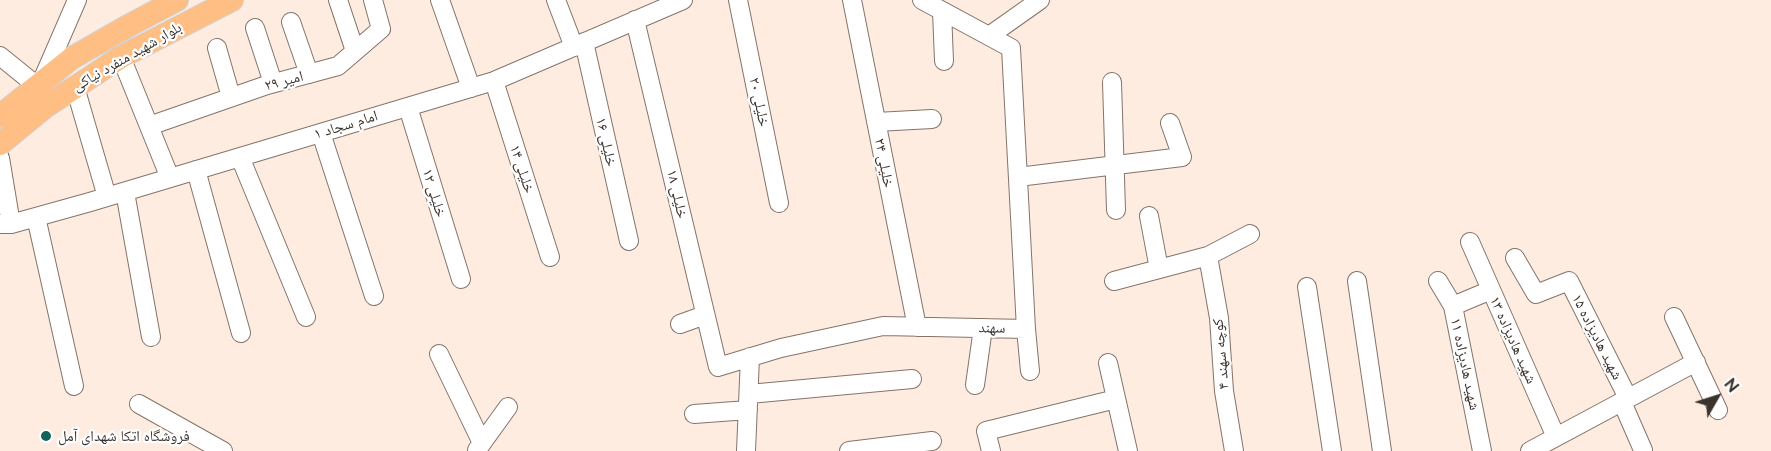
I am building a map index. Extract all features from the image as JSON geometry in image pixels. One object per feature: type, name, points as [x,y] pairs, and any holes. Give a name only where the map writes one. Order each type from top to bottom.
[{"type":"main road","name":"بلوار شهید منفرد نیاکی","points":[[0,116],[72,58],[177,0]]},
{"type":"main road","name":"بلوار شهید منفرد نیاکی","points":[[0,144],[45,107],[121,57],[232,0]]},
{"type":"street","points":[[0,56],[39,84],[77,0]]},
{"type":"street","points":[[338,0],[355,51]]},
{"type":"street","name":"امیر ۲۹","points":[[149,126],[273,83],[338,66],[381,29],[373,0]]},
{"type":"street","points":[[440,0],[471,88]]},
{"type":"street","name":"خلیلی ۱۶","points":[[556,0],[579,45],[629,241]]},
{"type":"street","name":"امام سجاد ۱","points":[[6,224],[125,192],[494,81],[635,20],[660,5],[683,0]]},
{"type":"street","name":"خلیلی ۲۰","points":[[738,0],[779,203]]},
{"type":"street","name":"خلیلی ۲۴","points":[[852,0],[917,327]]},
{"type":"street","points":[[922,0],[989,36],[1040,0]]},
{"type":"street","points":[[942,11],[944,61]]},
{"type":"street","name":"خلیلی ۱۸","points":[[635,20],[718,367]]},
{"type":"street","points":[[291,22],[309,74]]},
{"type":"street","points":[[255,28],[273,83]]},
{"type":"street","name":"سهند","points":[[718,367],[781,348],[883,326],[1026,329],[1011,48],[989,36]]},
{"type":"street","points":[[217,48],[231,97]]},
{"type":"street","points":[[121,57],[170,178]]},
{"type":"street","name":"خلیلی ۱۴","points":[[494,81],[550,257]]},
{"type":"street","points":[[1112,82],[1116,210]]},
{"type":"street","points":[[75,87],[107,197]]},
{"type":"street","name":"خلیلی ۱۲","points":[[408,107],[461,279]]},
{"type":"street","points":[[876,122],[932,119]]},
{"type":"street","points":[[1018,177],[1182,157],[1170,123]]},
{"type":"street","points":[[321,133],[374,296]]},
{"type":"street","points":[[240,157],[306,317]]},
{"type":"street","points":[[0,158],[6,224]]},
{"type":"street","points":[[196,170],[241,333]]},
{"type":"street","points":[[125,192],[151,337]]},
{"type":"street","points":[[1149,216],[1160,269]]},
{"type":"street","points":[[36,217],[74,386]]},
{"type":"street","points":[[1114,281],[1208,256],[1250,234]]},
{"type":"street","name":"شهید هادیزاده ۱۳","points":[[1470,242],[1556,437]]},
{"type":"street","name":"کوچه سهند ۴","points":[[1208,256],[1219,318],[1224,391],[1233,451]]},
{"type":"street","name":"شهید هادیزاده ۱۵","points":[[1515,258],[1536,294],[1569,281],[1625,400]]},
{"type":"street","points":[[1357,281],[1382,451]]},
{"type":"street","name":"شهید هادیزاده ۱۱","points":[[1438,281],[1453,306],[1482,451]]},
{"type":"street","points":[[1307,287],[1332,451]]},
{"type":"street","points":[[1453,306],[1491,290]]},
{"type":"street","points":[[680,324],[705,315]]},
{"type":"street","points":[[1674,317],[1718,410]]},
{"type":"street","points":[[975,385],[983,328]]},
{"type":"street","points":[[1026,329],[1030,371]]},
{"type":"street","points":[[439,354],[479,447]]},
{"type":"street","points":[[746,451],[750,357]]},
{"type":"street","points":[[1530,451],[1696,362]]},
{"type":"street","points":[[1108,363],[1128,451]]},
{"type":"street","points":[[694,414],[748,402],[912,379]]},
{"type":"street","points":[[991,451],[986,431],[1116,399]]},
{"type":"street","points":[[1625,400],[1643,450]]},
{"type":"street","points":[[139,404],[214,449]]},
{"type":"street","points":[[479,447],[508,407]]},
{"type":"street","points":[[849,451],[932,441]]},
{"type":"place","name":"فروشگاه اتکا شهدای آمل","points":[[46,436]]}]
